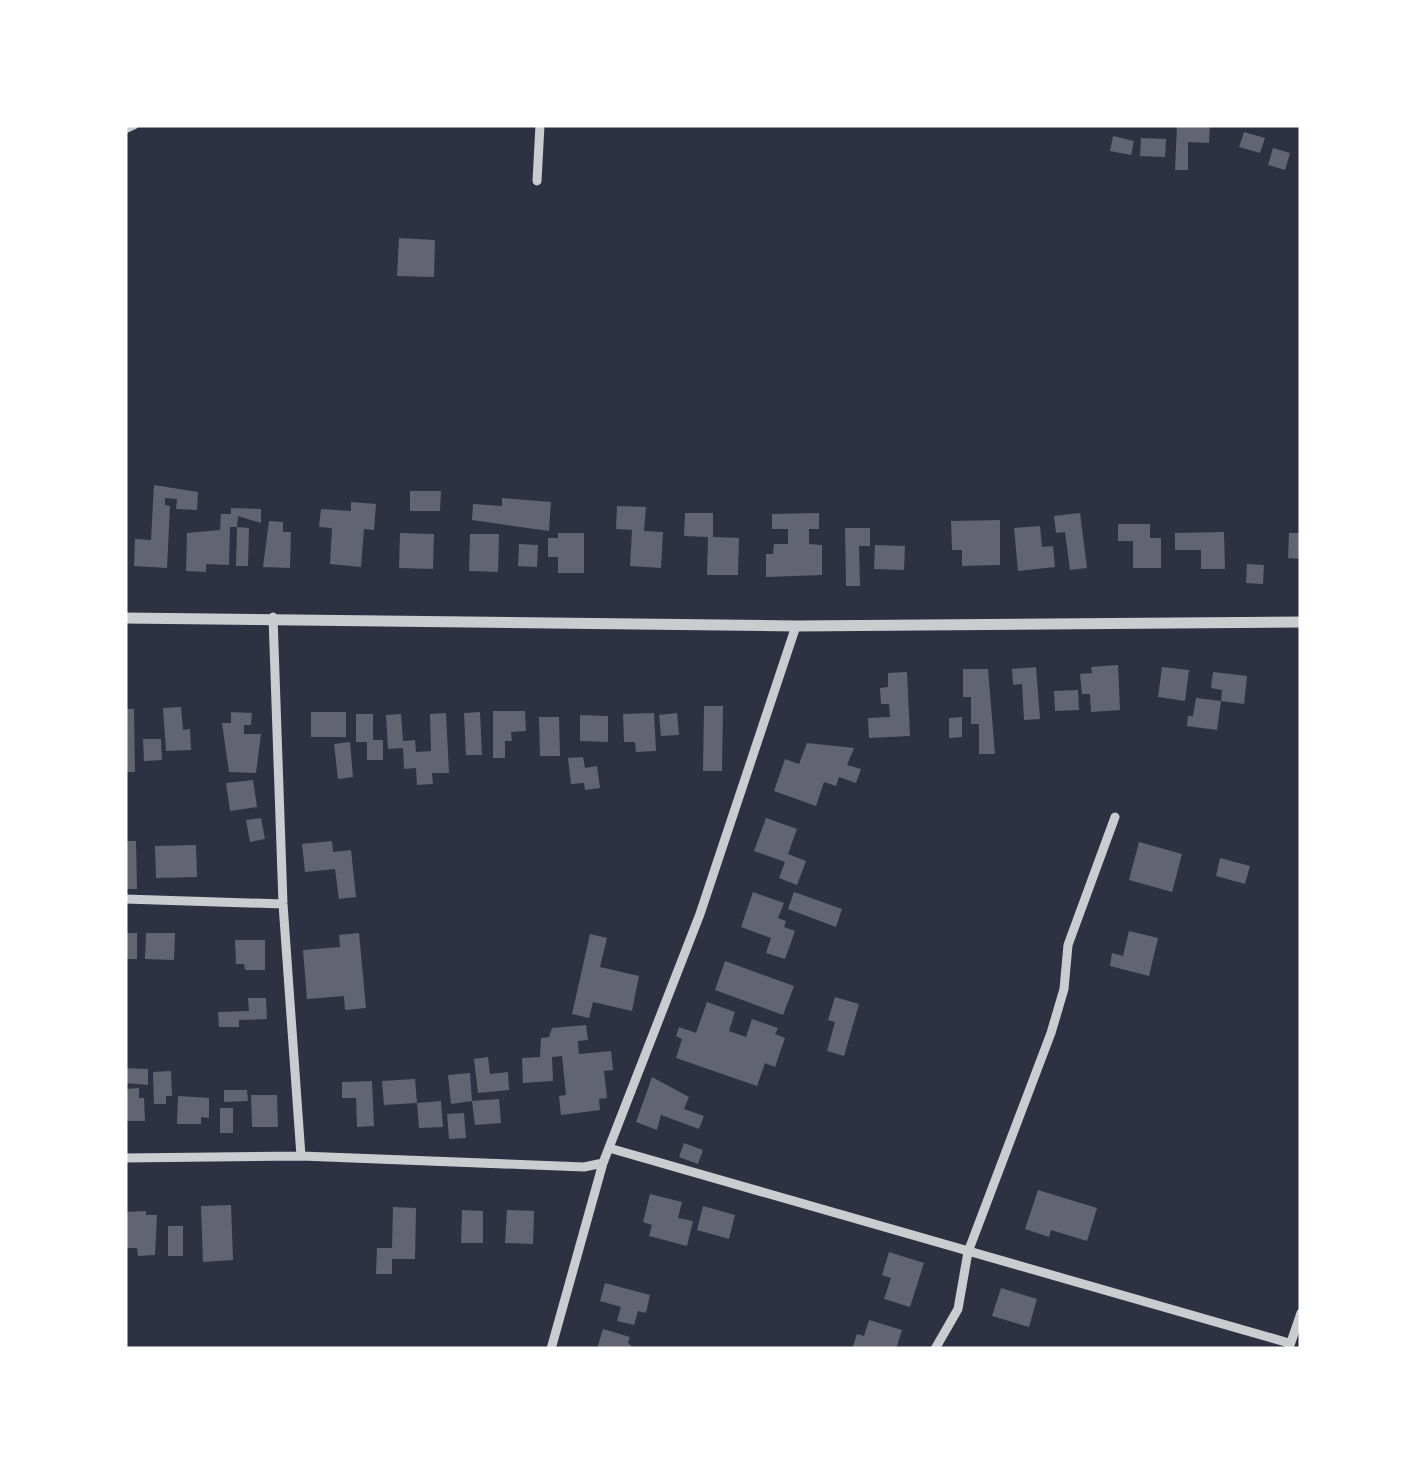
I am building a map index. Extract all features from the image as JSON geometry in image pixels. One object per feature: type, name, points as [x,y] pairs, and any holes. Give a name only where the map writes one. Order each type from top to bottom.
[{"type":"street","points":[[125,129],[134,125]]},
{"type":"street","points":[[537,181],[540,125]]},
{"type":"street","points":[[273,617],[282,904],[300,1156]]},
{"type":"street","points":[[125,618],[796,626],[1301,622]]},
{"type":"street","points":[[551,1349],[602,1163],[700,914],[796,626]]},
{"type":"street","points":[[935,1349],[958,1310],[968,1252],[1051,1033],[1064,989],[1068,944],[1115,816]]},
{"type":"street","points":[[125,899],[282,904]]},
{"type":"street","points":[[609,1148],[811,1203],[1289,1346],[1301,1313]]},
{"type":"street","points":[[125,1158],[300,1156],[584,1167],[602,1163]]},
{"type":"building","points":[[1177,125],[1210,125],[1209,143],[1188,142],[1188,170],[1175,170]]},
{"type":"building","points":[[1244,132],[1265,138],[1260,153],[1239,147]]},
{"type":"building","points":[[1113,136],[1134,141],[1131,155],[1110,151]]},
{"type":"building","points":[[1141,138],[1166,139],[1165,157],[1140,156]]},
{"type":"building","points":[[1273,148],[1290,153],[1285,170],[1268,165]]},
{"type":"building","points":[[399,238],[435,240],[434,277],[397,276]]},
{"type":"building","points":[[154,485],[198,492],[197,510],[176,509],[177,499],[165,498],[165,505],[170,506],[167,568],[134,566],[135,539],[151,540]]},
{"type":"building","points":[[410,491],[441,491],[440,511],[410,511]]},
{"type":"building","points":[[502,498],[551,502],[549,531],[472,520],[473,504],[502,506]]},
{"type":"building","points":[[351,502],[376,504],[374,530],[364,529],[361,567],[330,564],[332,528],[319,527],[321,509],[351,511]]},
{"type":"building","points":[[617,506],[646,507],[644,531],[663,532],[661,568],[630,566],[632,530],[616,529]]},
{"type":"building","points":[[231,508],[261,509],[261,523],[238,516],[237,527],[230,527],[229,565],[206,564],[206,572],[186,571],[187,533],[220,530],[221,514],[231,514]]},
{"type":"building","points":[[685,513],[713,513],[713,537],[739,538],[738,575],[707,575],[708,537],[684,536]]},
{"type":"building","points":[[819,513],[819,529],[809,529],[809,544],[822,545],[822,575],[766,577],[766,554],[773,554],[774,544],[788,544],[788,529],[772,529],[772,514]]},
{"type":"building","points":[[1080,513],[1087,568],[1070,570],[1065,532],[1056,533],[1054,516]]},
{"type":"building","points":[[1000,520],[1000,565],[962,566],[962,550],[952,550],[951,521]]},
{"type":"building","points":[[269,521],[283,522],[283,532],[291,532],[290,568],[263,567]]},
{"type":"building","points":[[1118,524],[1150,524],[1150,538],[1161,538],[1161,568],[1133,568],[1133,541],[1118,541]]},
{"type":"building","points":[[1040,526],[1042,547],[1053,546],[1055,567],[1018,571],[1014,528]]},
{"type":"building","points":[[237,527],[249,528],[248,566],[236,566]]},
{"type":"building","points":[[845,528],[870,528],[870,546],[859,546],[860,586],[846,586]]},
{"type":"building","points":[[1224,532],[1225,569],[1201,569],[1201,550],[1175,550],[1175,533]]},
{"type":"building","points":[[400,533],[434,534],[433,569],[399,568]]},
{"type":"building","points":[[558,533],[584,533],[584,573],[558,573],[558,557],[548,557],[548,538],[558,538]]},
{"type":"building","points":[[1289,533],[1301,533],[1301,559],[1288,558]]},
{"type":"building","points":[[470,534],[499,534],[498,572],[469,571]]},
{"type":"building","points":[[519,544],[538,545],[537,567],[518,566]]},
{"type":"building","points":[[875,545],[905,546],[904,570],[874,569]]},
{"type":"building","points":[[1247,564],[1264,565],[1263,584],[1246,583]]},
{"type":"building","points":[[1118,665],[1120,710],[1091,712],[1090,694],[1082,694],[1080,674],[1092,673],[1091,667]]},
{"type":"building","points":[[1036,667],[1040,719],[1024,720],[1022,684],[1013,685],[1012,669]]},
{"type":"building","points":[[1162,667],[1189,670],[1185,701],[1158,697]]},
{"type":"building","points":[[963,669],[988,669],[995,754],[979,754],[979,724],[971,724],[971,697],[963,697]]},
{"type":"building","points":[[907,672],[910,736],[869,738],[868,718],[890,717],[889,704],[881,704],[880,688],[888,687],[888,673]]},
{"type":"building","points":[[1213,672],[1247,676],[1244,704],[1221,701],[1222,690],[1211,688]]},
{"type":"building","points":[[1078,690],[1079,710],[1055,711],[1054,691]]},
{"type":"building","points":[[1196,698],[1221,701],[1217,730],[1187,726]]},
{"type":"building","points":[[704,706],[723,706],[722,771],[703,771]]},
{"type":"building","points":[[181,707],[183,730],[190,729],[191,750],[166,751],[163,708]]},
{"type":"building","points":[[125,709],[134,709],[135,772],[125,772]]},
{"type":"building","points":[[493,711],[525,711],[526,731],[511,732],[512,741],[505,741],[505,758],[493,758]]},
{"type":"building","points":[[231,712],[252,713],[251,725],[244,725],[244,734],[261,734],[256,773],[229,772],[222,723],[231,723]]},
{"type":"building","points":[[311,712],[346,712],[346,737],[311,737]]},
{"type":"building","points":[[480,712],[482,755],[466,755],[464,713]]},
{"type":"building","points":[[446,713],[449,773],[432,773],[433,784],[417,785],[416,768],[404,769],[403,748],[388,749],[386,715],[401,714],[403,741],[415,740],[416,752],[431,751],[430,714]]},
{"type":"building","points":[[654,713],[656,751],[636,752],[635,742],[624,742],[623,714]]},
{"type":"building","points":[[677,713],[679,735],[661,736],[659,715]]},
{"type":"building","points":[[356,714],[373,714],[373,740],[383,740],[383,760],[367,760],[367,742],[356,742]]},
{"type":"building","points":[[580,715],[608,716],[608,742],[580,741]]},
{"type":"building","points":[[539,717],[559,717],[560,756],[540,756]]},
{"type":"building","points":[[962,717],[962,737],[949,738],[949,718]]},
{"type":"building","points":[[143,739],[161,739],[162,760],[144,761]]},
{"type":"building","points":[[350,742],[353,777],[338,779],[334,744]]},
{"type":"building","points":[[807,743],[854,748],[847,765],[861,769],[856,783],[839,777],[836,786],[824,782],[816,806],[774,791],[785,759],[799,764]]},
{"type":"building","points":[[583,757],[585,768],[597,766],[600,788],[585,790],[584,783],[571,784],[568,758]]},
{"type":"building","points":[[253,780],[257,807],[230,811],[226,783]]},
{"type":"building","points":[[261,818],[265,839],[250,842],[246,820]]},
{"type":"building","points":[[766,818],[797,829],[788,854],[806,861],[797,885],[779,878],[785,862],[754,851]]},
{"type":"building","points":[[125,841],[136,841],[137,889],[125,889]]},
{"type":"building","points":[[332,841],[333,852],[351,850],[356,897],[339,899],[335,869],[305,872],[302,844]]},
{"type":"building","points":[[1139,842],[1182,854],[1172,892],[1129,880]]},
{"type":"building","points":[[196,845],[197,877],[156,878],[155,846]]},
{"type":"building","points":[[1220,858],[1250,866],[1245,884],[1216,876]]},
{"type":"building","points":[[753,892],[784,903],[778,918],[786,921],[784,927],[795,931],[785,959],[766,953],[771,938],[741,927]]},
{"type":"building","points":[[794,892],[842,909],[836,927],[788,909]]},
{"type":"building","points":[[1129,931],[1158,938],[1149,976],[1110,966],[1112,953],[1123,956]]},
{"type":"building","points":[[125,933],[137,933],[137,959],[125,959]]},
{"type":"building","points":[[146,933],[175,933],[174,960],[145,959]]},
{"type":"building","points":[[359,933],[366,1008],[345,1010],[344,996],[307,999],[303,950],[340,947],[339,935]]},
{"type":"building","points":[[590,934],[607,938],[600,967],[639,976],[632,1011],[593,1002],[589,1018],[572,1014]]},
{"type":"building","points":[[235,940],[265,940],[265,970],[245,970],[244,964],[236,964]]},
{"type":"building","points":[[725,961],[794,986],[783,1015],[715,990]]},
{"type":"building","points":[[835,997],[859,1004],[844,1056],[827,1051],[835,1022],[828,1020]]},
{"type":"building","points":[[248,998],[266,998],[267,1019],[239,1020],[239,1027],[219,1027],[218,1012],[249,1011]]},
{"type":"building","points":[[707,1002],[735,1012],[729,1031],[746,1037],[752,1019],[778,1028],[775,1034],[785,1038],[775,1067],[765,1063],[757,1086],[676,1058],[682,1039],[676,1036],[679,1027],[696,1033]]},
{"type":"building","points":[[586,1025],[588,1040],[578,1041],[579,1054],[611,1051],[613,1070],[604,1071],[607,1098],[599,1099],[600,1110],[561,1115],[559,1096],[566,1095],[562,1056],[552,1057],[553,1081],[523,1083],[522,1058],[540,1057],[541,1038],[549,1037],[552,1028]]},
{"type":"building","points":[[488,1057],[490,1074],[508,1072],[509,1090],[478,1093],[474,1059]]},
{"type":"building","points":[[125,1068],[148,1069],[148,1085],[125,1083]]},
{"type":"building","points":[[171,1071],[172,1096],[166,1096],[166,1104],[154,1104],[153,1072]]},
{"type":"building","points":[[470,1073],[472,1101],[451,1104],[448,1075]]},
{"type":"building","points":[[652,1077],[689,1097],[684,1109],[704,1116],[699,1129],[661,1115],[657,1130],[636,1122]]},
{"type":"building","points":[[415,1079],[417,1103],[384,1105],[382,1081]]},
{"type":"building","points":[[372,1081],[374,1126],[357,1127],[356,1098],[342,1098],[342,1082]]},
{"type":"building","points":[[139,1088],[139,1098],[144,1098],[145,1121],[125,1121],[125,1089]]},
{"type":"building","points":[[224,1090],[247,1090],[248,1101],[224,1102]]},
{"type":"building","points":[[251,1095],[277,1095],[278,1127],[252,1127]]},
{"type":"building","points":[[178,1096],[209,1098],[209,1118],[201,1117],[201,1124],[177,1124]]},
{"type":"building","points":[[499,1099],[501,1123],[475,1125],[472,1101]]},
{"type":"building","points":[[441,1101],[443,1127],[419,1128],[417,1103]]},
{"type":"building","points":[[220,1108],[233,1108],[233,1133],[220,1133]]},
{"type":"building","points":[[464,1113],[466,1138],[449,1139],[447,1114]]},
{"type":"building","points":[[684,1143],[703,1150],[698,1164],[679,1157]]},
{"type":"building","points":[[1038,1190],[1097,1208],[1087,1241],[1051,1230],[1049,1237],[1025,1229]]},
{"type":"building","points":[[650,1194],[682,1202],[678,1218],[693,1221],[687,1246],[649,1236],[652,1225],[643,1222]]},
{"type":"building","points":[[231,1205],[233,1260],[203,1262],[201,1206]]},
{"type":"building","points":[[703,1206],[735,1215],[729,1239],[697,1230]]},
{"type":"building","points":[[393,1207],[416,1208],[415,1259],[392,1259],[392,1274],[376,1274],[377,1248],[392,1248]]},
{"type":"building","points":[[462,1210],[483,1211],[483,1243],[461,1243]]},
{"type":"building","points":[[507,1210],[534,1211],[533,1244],[505,1243]]},
{"type":"building","points":[[146,1211],[146,1215],[157,1215],[155,1255],[138,1256],[137,1248],[125,1248],[125,1212]]},
{"type":"building","points":[[168,1226],[183,1226],[183,1256],[168,1256]]},
{"type":"building","points":[[889,1252],[924,1263],[910,1307],[884,1299],[891,1278],[882,1275]]},
{"type":"building","points":[[605,1283],[650,1295],[646,1313],[638,1311],[634,1325],[617,1321],[621,1307],[600,1301]]},
{"type":"building","points":[[1001,1288],[1037,1299],[1029,1327],[992,1316]]},
{"type":"building","points":[[869,1320],[902,1330],[896,1349],[852,1349],[857,1334],[864,1336]]},
{"type":"building","points":[[603,1329],[630,1337],[628,1343],[635,1349],[597,1349]]}]
